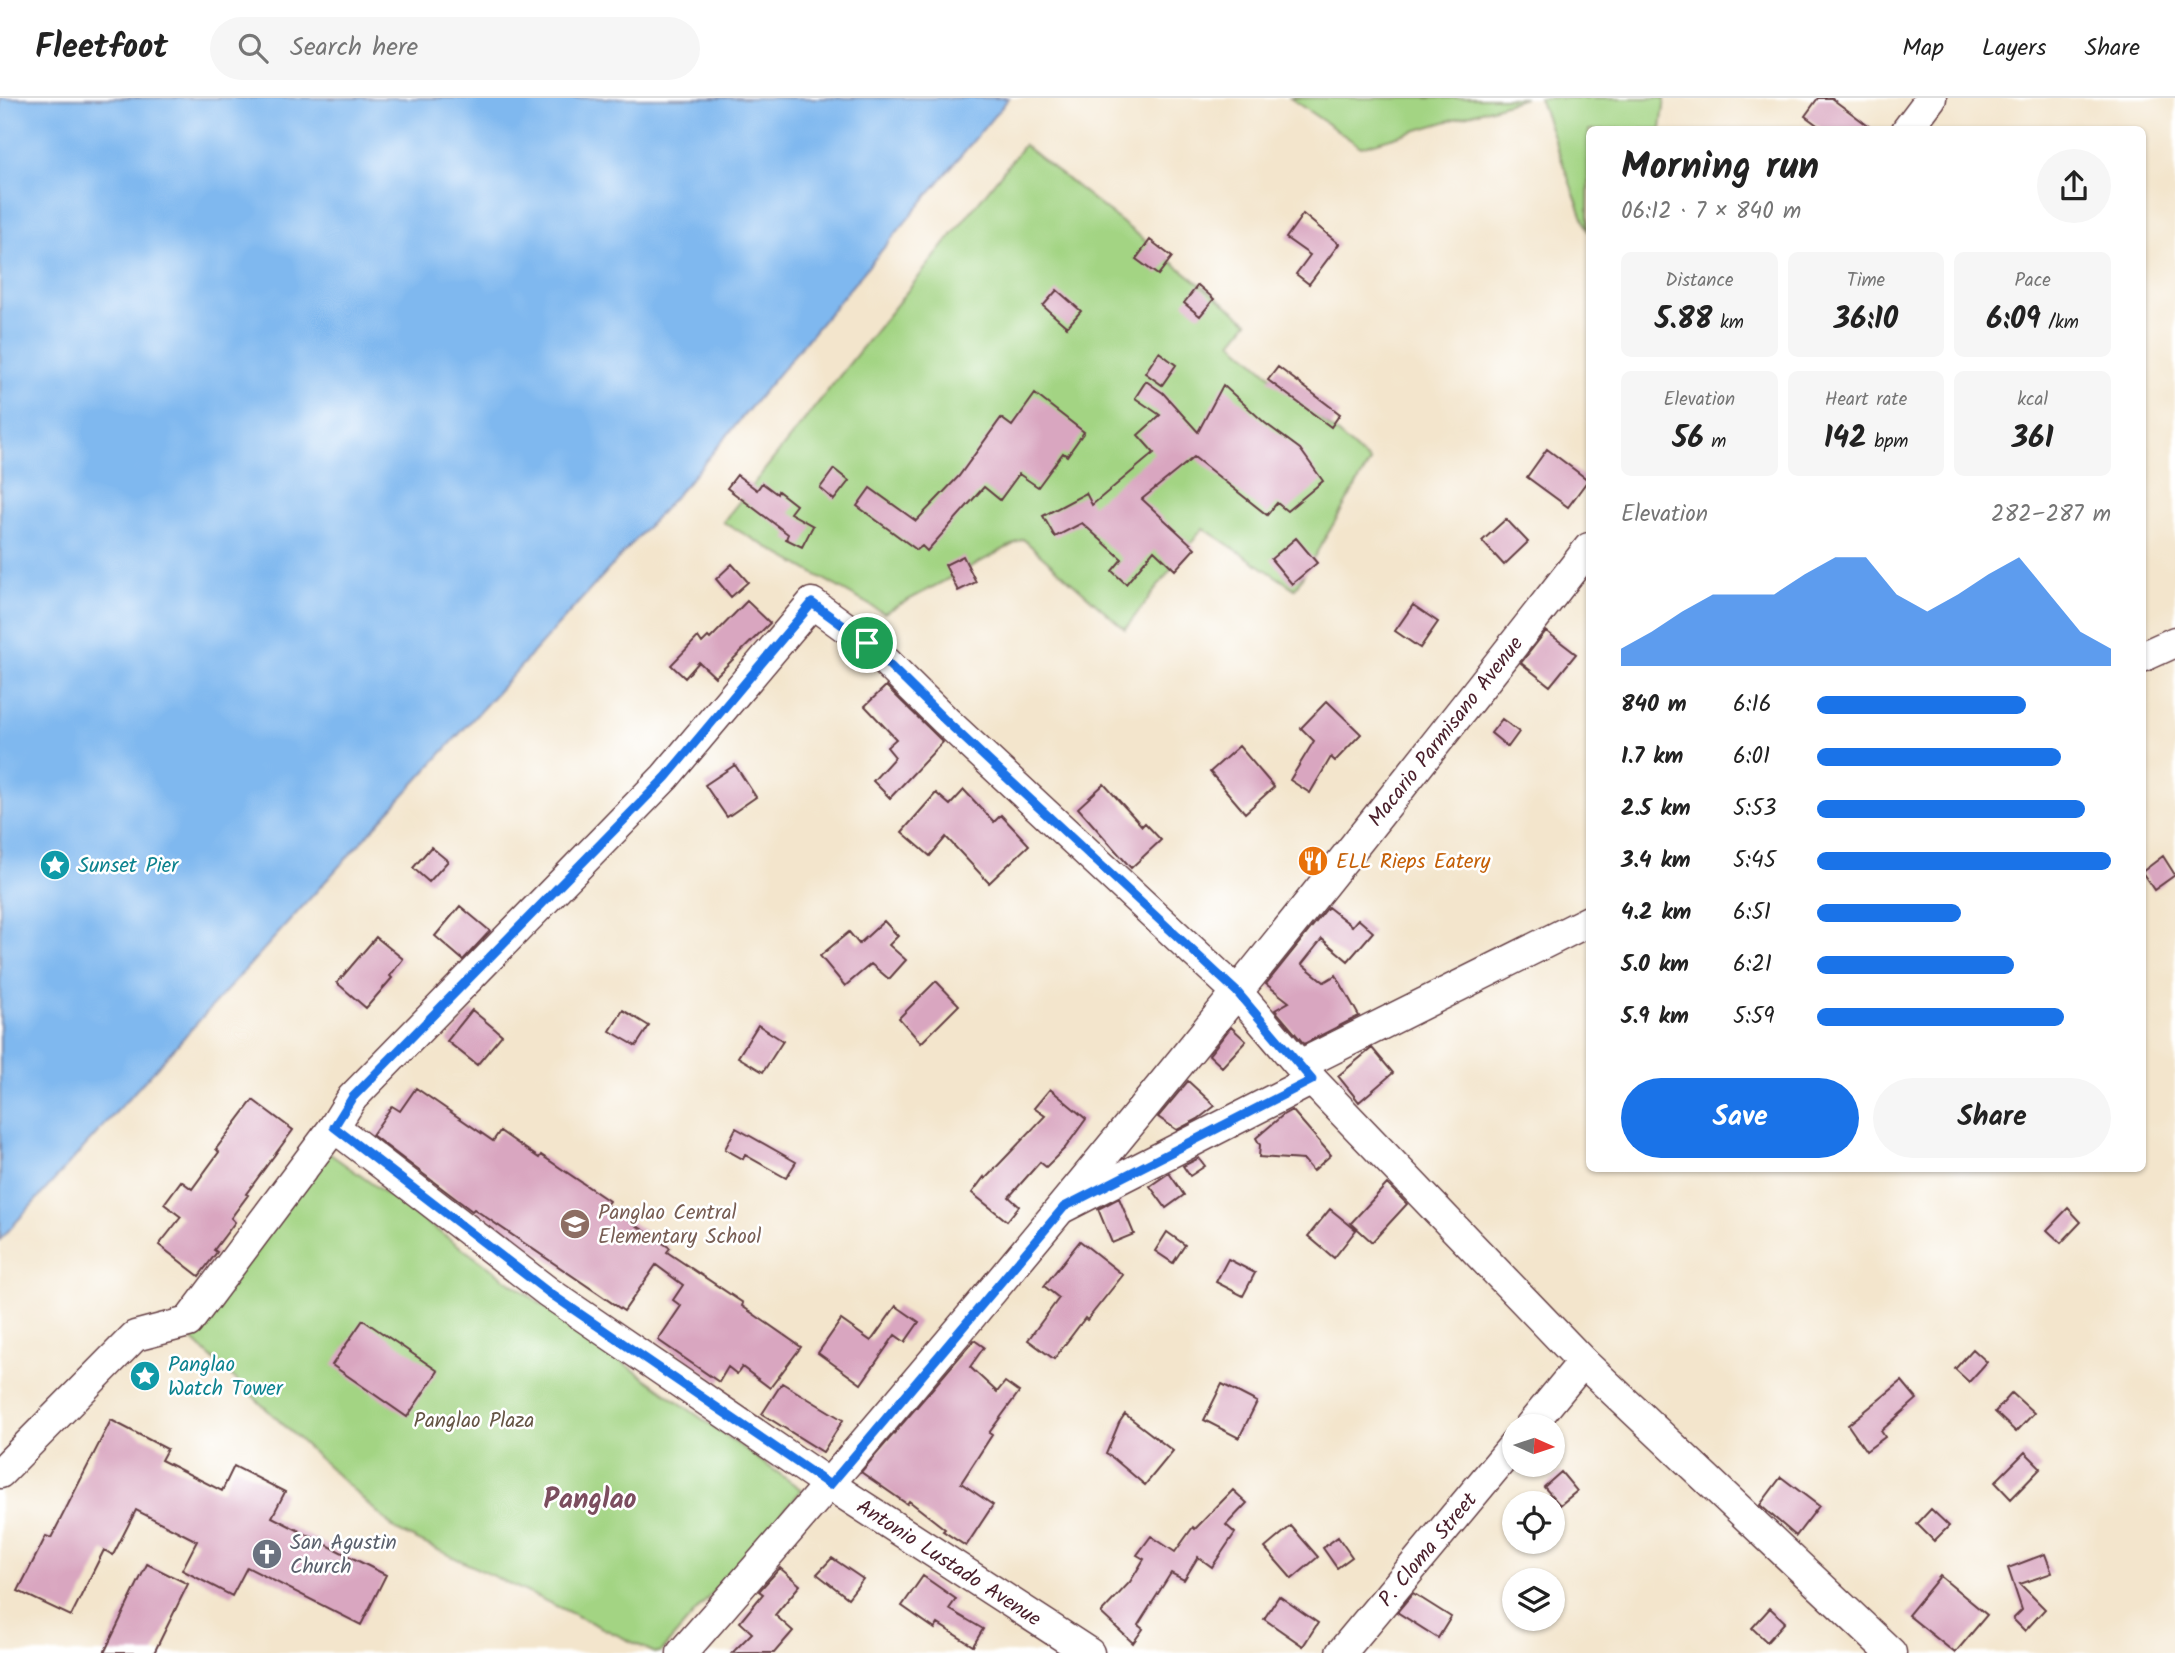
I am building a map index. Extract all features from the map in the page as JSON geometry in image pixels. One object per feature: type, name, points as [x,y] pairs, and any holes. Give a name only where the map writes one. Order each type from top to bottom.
[{"type":"street","points":[[1910,126],[1931,98]]},
{"type":"street","name":"Macario Parmisano Avenue","points":[[682,1653],[830,1485],[1064,1207],[1586,552]]},
{"type":"street","points":[[0,1473],[135,1336],[188,1322],[334,1127],[352,1098],[666,777],[812,603],[867,643],[946,721],[1237,992],[1306,1072],[1584,1362],[1891,1653]]},
{"type":"street","points":[[2146,655],[2175,642]]},
{"type":"street","points":[[1064,1207],[1306,1072],[1586,923]]},
{"type":"street","name":"Antonio Lustado Avenue","points":[[334,1127],[548,1292],[830,1485],[1089,1653]]},
{"type":"street","points":[[1540,1414],[1584,1362]]},
{"type":"street","name":"P. Cloma Street","points":[[1341,1653],[1502,1460]]},
{"type":"green space","points":[[1290,98],[1525,98],[1361,147]]},
{"type":"green space","points":[[1539,98],[1665,98],[1661,126],[1586,126],[1586,227]]},
{"type":"green space","points":[[1024,145],[1248,322],[1232,342],[1370,462],[1295,589],[1203,528],[1125,629],[1023,539],[884,613],[723,522]]},
{"type":"green space","name":"Panglao Plaza","points":[[326,1151],[802,1490],[660,1653],[655,1653],[396,1530],[183,1331]]},
{"type":"water","points":[[0,98],[1009,98],[688,482],[0,1240]]},
{"type":"building","points":[[1818,98],[1831,98],[1869,126],[1819,126],[1805,116]]},
{"type":"building","points":[[1303,214],[1339,244],[1309,284],[1296,274],[1310,255],[1286,238]]},
{"type":"building","points":[[1150,240],[1172,257],[1158,275],[1136,259]]},
{"type":"building","points":[[1198,285],[1214,299],[1200,316],[1184,303]]},
{"type":"building","points":[[1057,290],[1081,311],[1067,327],[1043,306]]},
{"type":"building","points":[[1159,352],[1176,365],[1162,385],[1145,373]]},
{"type":"building","points":[[1278,367],[1340,414],[1331,427],[1268,380]]},
{"type":"building","points":[[1146,381],[1163,393],[1198,432],[1223,385],[1265,423],[1300,449],[1323,481],[1287,511],[1277,503],[1267,515],[1194,457],[1142,499],[1195,548],[1175,570],[1154,550],[1126,584],[1112,571],[1122,559],[1082,523],[1055,537],[1043,516],[1086,493],[1092,505],[1154,453],[1138,435],[1160,415],[1135,398]]},
{"type":"building","points":[[1035,394],[1084,432],[1067,456],[1063,453],[1038,487],[1019,474],[1000,500],[984,487],[927,551],[922,546],[917,550],[857,506],[870,488],[916,521],[959,476],[1001,418],[1012,426]]},
{"type":"building","points":[[1547,449],[1586,478],[1586,483],[1568,507],[1527,477]]},
{"type":"building","points":[[834,469],[849,481],[834,500],[820,488]]},
{"type":"building","points":[[737,475],[757,490],[762,483],[777,494],[778,491],[796,505],[790,513],[813,526],[802,547],[786,539],[788,534],[727,488]]},
{"type":"building","points":[[1506,519],[1528,542],[1504,565],[1482,541]]},
{"type":"building","points":[[1296,538],[1317,563],[1292,584],[1271,559]]},
{"type":"building","points":[[963,556],[976,582],[958,591],[945,565]]},
{"type":"building","points":[[732,564],[748,582],[731,597],[716,579]]},
{"type":"building","points":[[747,601],[770,623],[715,677],[699,662],[685,678],[671,665],[698,637],[702,643],[708,637],[710,639]]},
{"type":"building","points":[[1413,605],[1438,622],[1420,648],[1395,631]]},
{"type":"building","points":[[1546,631],[1576,654],[1550,686],[1521,663]]},
{"type":"building","points":[[886,686],[943,742],[890,798],[873,781],[895,757],[887,747],[896,739],[865,706]]},
{"type":"building","points":[[1327,701],[1361,734],[1335,761],[1331,757],[1310,793],[1290,780],[1314,741],[1301,728]]},
{"type":"building","points":[[1502,719],[1519,732],[1508,747],[1491,733]]},
{"type":"building","points":[[1239,746],[1274,787],[1245,813],[1210,772]]},
{"type":"building","points":[[735,765],[756,797],[727,817],[705,785]]},
{"type":"building","points":[[1104,784],[1142,826],[1145,823],[1161,840],[1131,868],[1078,808]]},
{"type":"building","points":[[964,790],[994,822],[1001,815],[1029,845],[989,883],[946,837],[930,856],[902,832],[936,793],[950,805]]},
{"type":"building","points":[[431,847],[448,861],[429,882],[413,868]]},
{"type":"building","points":[[2163,856],[2175,875],[2154,890],[2146,878],[2146,869]]},
{"type":"building","points":[[460,906],[490,931],[463,960],[435,936]]},
{"type":"building","points":[[1328,907],[1352,926],[1358,919],[1373,932],[1348,961],[1322,939],[1302,964],[1324,982],[1336,975],[1359,1016],[1304,1044],[1275,1010],[1289,1002],[1266,984]]},
{"type":"building","points":[[884,921],[898,936],[889,945],[906,960],[889,979],[871,964],[845,986],[820,956],[849,932],[859,944]]},
{"type":"building","points":[[376,937],[403,959],[390,976],[392,978],[366,1008],[337,983]]},
{"type":"building","points":[[936,981],[959,1005],[921,1043],[899,1018]]},
{"type":"building","points":[[472,1010],[502,1035],[477,1065],[447,1041]]},
{"type":"building","points":[[623,1010],[649,1026],[636,1046],[610,1031]]},
{"type":"building","points":[[758,1025],[783,1041],[763,1072],[738,1057]]},
{"type":"building","points":[[1231,1027],[1246,1041],[1222,1067],[1209,1055]]},
{"type":"building","points":[[1372,1048],[1393,1073],[1359,1102],[1338,1076]]},
{"type":"building","points":[[1188,1081],[1215,1106],[1177,1130],[1158,1117]]},
{"type":"building","name":"Panglao Central Elementary School","points":[[416,1088],[493,1141],[500,1131],[539,1158],[541,1155],[609,1201],[606,1205],[670,1248],[667,1252],[743,1303],[742,1306],[801,1347],[770,1388],[742,1367],[737,1374],[728,1367],[719,1382],[658,1340],[681,1306],[673,1300],[683,1285],[656,1265],[624,1311],[474,1209],[472,1211],[372,1135],[392,1106],[400,1111]]},
{"type":"building","points":[[1050,1089],[1086,1119],[1065,1148],[1046,1167],[1040,1162],[1009,1197],[1019,1206],[1007,1221],[972,1193],[984,1177],[985,1179],[1045,1116],[1034,1108]]},
{"type":"building","points":[[253,1100],[293,1130],[246,1194],[248,1195],[231,1218],[235,1222],[199,1276],[159,1245],[181,1217],[164,1204],[181,1181],[192,1189],[219,1152],[216,1149]]},
{"type":"building","points":[[1292,1110],[1331,1155],[1313,1171],[1304,1160],[1259,1157],[1260,1145],[1256,1138]]},
{"type":"building","points":[[736,1128],[796,1162],[786,1178],[745,1155],[743,1159],[725,1149]]},
{"type":"building","points":[[1199,1158],[1205,1166],[1190,1176],[1183,1166]]},
{"type":"building","points":[[1169,1173],[1184,1195],[1166,1208],[1150,1186]]},
{"type":"building","points":[[1387,1184],[1407,1204],[1372,1242],[1351,1223]]},
{"type":"building","points":[[1119,1198],[1134,1234],[1112,1243],[1098,1209]]},
{"type":"building","points":[[2068,1208],[2081,1222],[2061,1243],[2047,1230]]},
{"type":"building","points":[[1330,1209],[1356,1230],[1334,1258],[1308,1236]]},
{"type":"building","points":[[1167,1232],[1185,1245],[1173,1263],[1155,1251]]},
{"type":"building","points":[[1080,1241],[1123,1275],[1054,1359],[1028,1340],[1059,1298],[1044,1286]]},
{"type":"building","points":[[1228,1259],[1255,1273],[1243,1296],[1216,1282]]},
{"type":"building","points":[[896,1306],[919,1322],[905,1342],[895,1335],[861,1384],[818,1353],[841,1320],[871,1341]]},
{"type":"building","points":[[363,1320],[438,1371],[407,1417],[332,1365]]},
{"type":"building","points":[[974,1340],[984,1347],[970,1367],[997,1392],[1005,1382],[1019,1392],[989,1433],[992,1435],[961,1483],[993,1505],[966,1546],[943,1531],[945,1529],[909,1501],[907,1504],[861,1472]]},
{"type":"building","points":[[1973,1349],[1987,1362],[1969,1382],[1955,1369]]},
{"type":"building","points":[[1902,1381],[1917,1399],[1881,1431],[1885,1437],[1866,1451],[1848,1425]]},
{"type":"building","points":[[782,1383],[843,1420],[823,1452],[762,1414]]},
{"type":"building","points":[[1222,1384],[1257,1402],[1239,1438],[1204,1420]]},
{"type":"building","points":[[2012,1393],[2034,1413],[2016,1432],[1995,1412]]},
{"type":"building","points":[[1125,1414],[1173,1451],[1145,1485],[1106,1454]]},
{"type":"building","points":[[111,1420],[167,1449],[161,1460],[222,1491],[234,1466],[285,1492],[272,1517],[386,1575],[361,1625],[247,1567],[232,1596],[182,1570],[197,1541],[136,1510],[113,1555],[104,1550],[71,1616],[18,1591],[46,1536],[51,1538]]},
{"type":"building","points":[[2025,1452],[2041,1468],[2011,1499],[1995,1482]]},
{"type":"building","points":[[1555,1477],[1565,1477],[1577,1491],[1565,1501],[1565,1491],[1548,1491],[1544,1487]]},
{"type":"building","points":[[1781,1477],[1819,1506],[1796,1536],[1760,1505]]},
{"type":"building","points":[[1233,1490],[1247,1503],[1226,1525],[1235,1533],[1212,1567],[1198,1557],[1184,1580],[1171,1573],[1138,1625],[1143,1629],[1133,1643],[1101,1613],[1130,1582],[1144,1559],[1137,1555],[1151,1536],[1175,1552],[1193,1527],[1195,1529]]},
{"type":"building","points":[[1931,1509],[1949,1526],[1934,1541],[1917,1524]]},
{"type":"building","points":[[1291,1526],[1318,1557],[1292,1579],[1265,1548]]},
{"type":"building","points":[[1338,1537],[1352,1557],[1337,1568],[1323,1548]]},
{"type":"building","points":[[2045,1554],[2052,1573],[2020,1584],[2045,1609],[2025,1631],[2013,1619],[2022,1610],[2008,1568]]},
{"type":"building","points":[[832,1558],[863,1579],[848,1598],[817,1574]]},
{"type":"building","points":[[147,1564],[188,1584],[154,1653],[104,1653]]},
{"type":"building","points":[[780,1568],[800,1585],[775,1615],[793,1631],[774,1653],[732,1653],[752,1633],[740,1622],[763,1594],[759,1591]]},
{"type":"building","points":[[923,1576],[956,1599],[949,1609],[983,1629],[973,1646],[938,1624],[935,1629],[902,1606]]},
{"type":"building","points":[[1940,1576],[1987,1615],[1955,1653],[1908,1615]]},
{"type":"building","points":[[1413,1593],[1451,1617],[1438,1638],[1397,1612]]},
{"type":"building","points":[[1279,1596],[1318,1623],[1303,1646],[1264,1619]]},
{"type":"building","points":[[1770,1608],[1785,1622],[1767,1642],[1752,1628]]},
{"type":"place","name":"ELL Rieps Eatery","points":[[1313,861]]},
{"type":"place","name":"Sunset Pier","points":[[55,865]]},
{"type":"place","name":"Panglao Central Elementary School","points":[[575,1224]]},
{"type":"place","name":"Panglao Watch Tower","points":[[145,1376]]},
{"type":"place","name":"San Agustin Church","points":[[267,1554]]},
{"type":"district","name":"Panglao","points":[[590,1498]]},
{"type":"route","points":[[812,603],[867,643],[946,721],[1237,992],[1312,1080],[1064,1207],[830,1485],[548,1292],[334,1127],[352,1098],[666,777],[812,603]]}]
